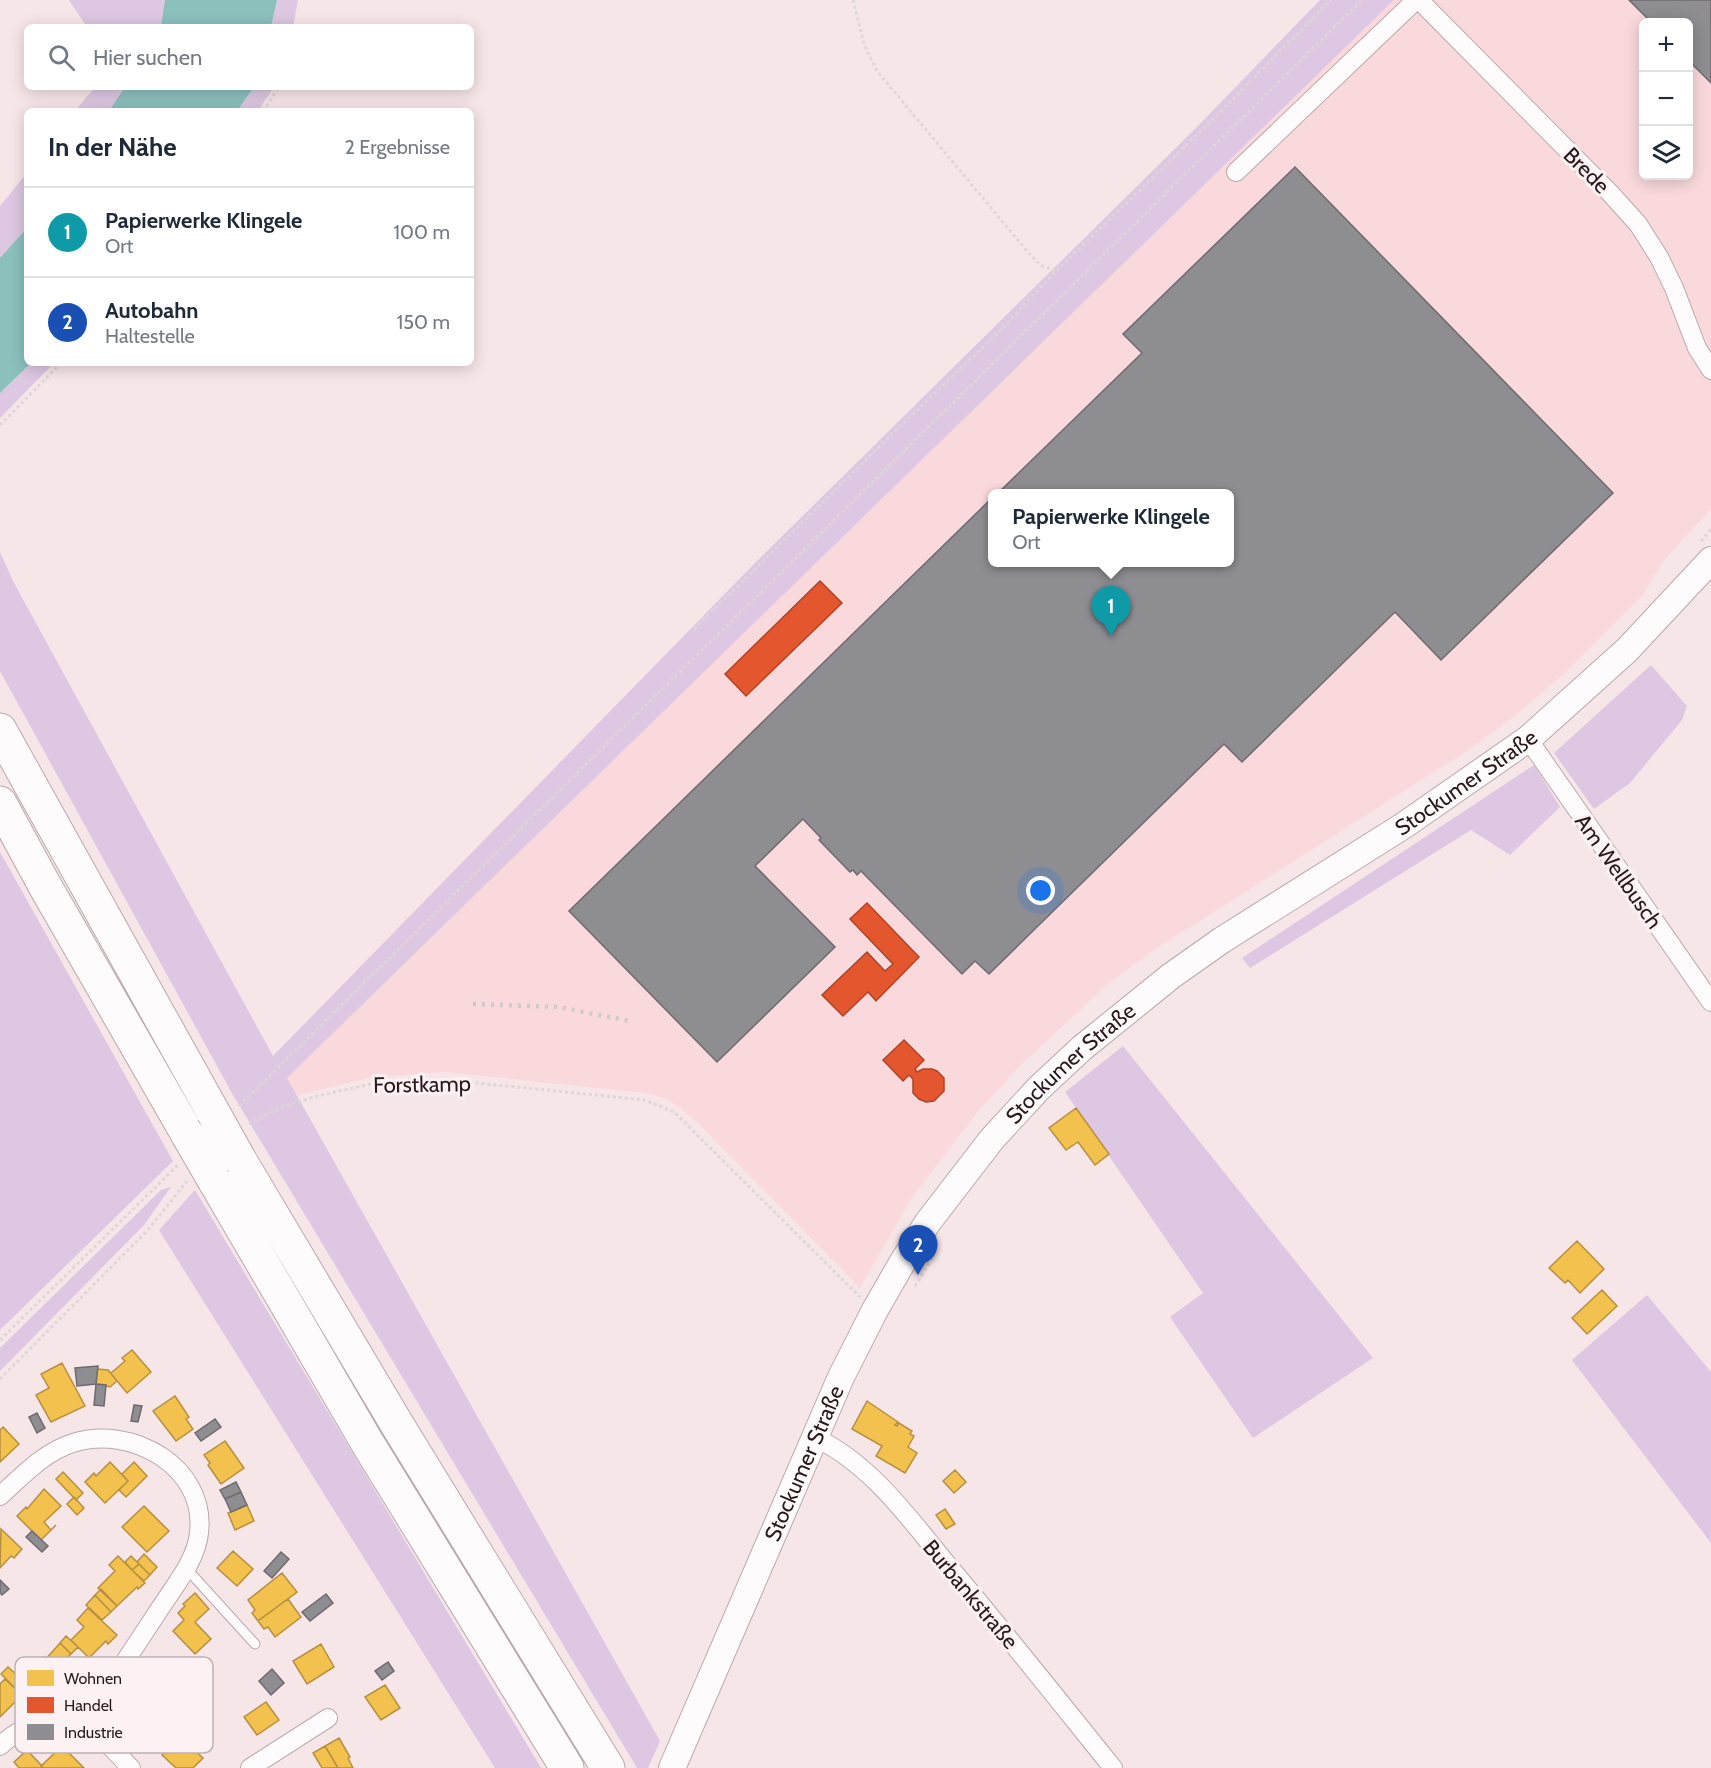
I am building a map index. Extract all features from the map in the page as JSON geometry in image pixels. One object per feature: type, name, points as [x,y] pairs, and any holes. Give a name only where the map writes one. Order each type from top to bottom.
[{"type":"highway","points":[[0,730],[224,1110],[238,1157],[404,1436],[608,1768]]},
{"type":"highway","points":[[0,803],[204,1177],[567,1768]]},
{"type":"main road","name":"Stockumer Straße","points":[[672,1768],[814,1437],[875,1310],[928,1222],[992,1139],[1082,1048],[1171,976],[1222,940],[1403,826],[1528,739],[1627,650],[1704,553]]},
{"type":"street","name":"Brede","points":[[1236,172],[1417,0],[1610,193],[1638,224],[1659,257],[1674,288],[1696,348],[1711,370]]},
{"type":"street","name":"Am Wellbusch","points":[[1528,739],[1711,1002]]},
{"type":"street","name":"Burbankstraße","points":[[814,1437],[848,1456],[896,1502],[1113,1768]]},
{"type":"street","points":[[0,1496],[52,1453],[73,1443],[94,1438],[115,1438],[136,1443],[154,1451],[183,1477],[197,1505],[200,1519],[195,1550],[186,1568],[128,1657]]},
{"type":"street","points":[[250,1768],[328,1718]]},
{"type":"street","points":[[0,1746],[15,1734]]},
{"type":"street","points":[[115,1753],[131,1768]]},
{"type":"lane","points":[[186,1568],[255,1644]]},
{"type":"path","points":[[853,0],[864,44],[877,71],[1040,265],[1056,271]]},
{"type":"path","points":[[694,629],[1000,331],[1056,271],[1210,122],[1331,0]]},
{"type":"path","points":[[224,1110],[1362,0]]},
{"type":"path","points":[[265,108],[277,90]]},
{"type":"path","points":[[0,425],[58,366]]},
{"type":"path","points":[[1704,553],[1711,529]]},
{"type":"path","name":"Forstkamp","points":[[247,1125],[279,1108],[317,1096],[371,1084],[412,1080],[447,1080],[645,1100],[674,1112],[861,1298],[867,1290]]},
{"type":"path","points":[[0,1340],[187,1147]]},
{"type":"path","points":[[0,1379],[148,1230],[179,1189],[204,1177]]},
{"type":"path","points":[[910,1295],[932,1256]]},
{"type":"shaded area","points":[[69,0],[165,0],[165,2],[167,0],[214,24],[85,24]]},
{"type":"shaded area","points":[[277,0],[298,0],[294,24],[272,24]]},
{"type":"shaded area","points":[[1320,0],[1394,0],[287,1078],[660,1741],[648,1768],[637,1768],[233,1095],[0,671],[0,552],[14,583],[273,1056],[754,564],[1194,130]]},
{"type":"shaded area","points":[[1394,0],[1711,0],[1711,509],[1664,560],[1643,595],[1566,672],[1516,715],[1467,751],[1157,948],[1110,982],[1022,1064],[979,1110],[911,1199],[860,1288],[696,1121],[662,1097],[646,1093],[444,1072],[368,1078],[295,1096],[287,1078]]},
{"type":"shaded area","points":[[92,90],[191,90],[181,108],[78,108]]},
{"type":"shaded area","points":[[252,90],[272,90],[260,108],[239,108]]},
{"type":"shaded area","points":[[24,177],[24,302],[0,327],[0,206]]},
{"type":"shaded area","points":[[28,366],[51,366],[0,418],[0,393]]},
{"type":"shaded area","points":[[1651,665],[1687,706],[1682,720],[1630,783],[1594,809],[1554,753]]},
{"type":"shaded area","points":[[1534,765],[1560,807],[1510,855],[1471,830],[1250,968],[1242,958]]},
{"type":"shaded area","points":[[0,852],[173,1161],[0,1330]]},
{"type":"shaded area","points":[[1123,1046],[1373,1358],[1253,1438],[1170,1317],[1203,1293],[1065,1092]]},
{"type":"shaded area","points":[[171,1187],[144,1225],[0,1371],[0,1348],[161,1190]]},
{"type":"shaded area","points":[[195,1190],[541,1768],[495,1768],[159,1230]]},
{"type":"shaded area","points":[[1647,1295],[1711,1372],[1711,1543],[1572,1360]]},
{"type":"water","points":[[165,0],[277,0],[272,24],[161,24]]},
{"type":"water","points":[[123,90],[252,90],[239,108],[111,108]]},
{"type":"water","points":[[24,231],[24,366],[28,366],[0,393],[0,258]]},
{"type":"building: Wohnen","points":[[1076,1108],[1109,1154],[1095,1165],[1078,1142],[1066,1150],[1049,1128]]},
{"type":"building: Wohnen","points":[[1577,1241],[1604,1269],[1580,1293],[1568,1280],[1565,1283],[1549,1268]]},
{"type":"building: Wohnen","points":[[1602,1290],[1617,1306],[1587,1334],[1572,1318]]},
{"type":"building: Wohnen","points":[[132,1350],[151,1372],[127,1393],[108,1370],[111,1373],[125,1361],[122,1358]]},
{"type":"building: Wohnen","points":[[62,1363],[85,1406],[51,1422],[36,1395],[49,1388],[41,1374]]},
{"type":"building: Wohnen","points":[[97,1369],[108,1370],[117,1381],[110,1387],[96,1384]]},
{"type":"building: Wohnen","points":[[175,1396],[189,1417],[186,1419],[193,1429],[176,1441],[153,1411]]},
{"type":"building: Wohnen","points":[[867,1401],[898,1422],[895,1425],[899,1423],[912,1431],[910,1434],[914,1436],[908,1447],[917,1453],[905,1473],[876,1456],[882,1446],[852,1429]]},
{"type":"building: Wohnen","points":[[3,1427],[19,1444],[0,1462],[0,1430]]},
{"type":"building: Wohnen","points":[[225,1441],[244,1468],[221,1484],[204,1455]]},
{"type":"building: Wohnen","points":[[110,1462],[128,1481],[105,1503],[85,1482],[94,1473],[96,1476]]},
{"type":"building: Wohnen","points":[[134,1462],[147,1476],[126,1497],[119,1490],[128,1481],[122,1474]]},
{"type":"building: Wohnen","points":[[955,1470],[966,1482],[954,1493],[943,1481]]},
{"type":"building: Wohnen","points":[[63,1472],[83,1493],[76,1500],[56,1479]]},
{"type":"building: Wohnen","points":[[44,1489],[61,1506],[44,1522],[51,1530],[41,1540],[17,1516],[26,1507],[27,1509]]},
{"type":"building: Wohnen","points":[[74,1497],[84,1508],[77,1515],[67,1504]]},
{"type":"building: Wohnen","points":[[247,1505],[254,1521],[235,1530],[228,1513]]},
{"type":"building: Wohnen","points":[[144,1506],[169,1531],[147,1552],[122,1527]]},
{"type":"building: Wohnen","points":[[945,1509],[955,1524],[946,1529],[936,1515]]},
{"type":"building: Wohnen","points":[[1,1529],[22,1549],[14,1558],[11,1556],[0,1568]]},
{"type":"building: Wohnen","points":[[233,1551],[253,1569],[237,1586],[217,1568]]},
{"type":"building: Wohnen","points":[[144,1554],[157,1567],[150,1575],[137,1562]]},
{"type":"building: Wohnen","points":[[118,1556],[145,1583],[138,1589],[137,1587],[117,1606],[98,1588],[115,1571],[109,1565]]},
{"type":"building: Wohnen","points":[[131,1556],[139,1564],[132,1570],[125,1562]]},
{"type":"building: Wohnen","points":[[139,1564],[150,1575],[144,1581],[132,1570]]},
{"type":"building: Wohnen","points":[[282,1573],[297,1592],[258,1621],[252,1613],[255,1610],[248,1600]]},
{"type":"building: Wohnen","points":[[101,1589],[117,1606],[111,1612],[95,1595]]},
{"type":"building: Wohnen","points":[[195,1593],[209,1609],[195,1622],[211,1639],[195,1654],[173,1631],[184,1620],[178,1613],[185,1606],[183,1604]]},
{"type":"building: Wohnen","points":[[95,1595],[111,1612],[102,1620],[86,1605]]},
{"type":"building: Wohnen","points":[[288,1599],[301,1617],[275,1637],[268,1627],[264,1629],[258,1621]]},
{"type":"building: Wohnen","points":[[88,1608],[117,1635],[108,1644],[106,1641],[88,1657],[71,1640],[84,1627],[77,1620]]},
{"type":"building: Wohnen","points":[[66,1636],[78,1647],[71,1654],[60,1643]]},
{"type":"building: Wohnen","points":[[60,1643],[71,1654],[68,1657],[48,1657]]},
{"type":"building: Wohnen","points":[[321,1644],[334,1667],[307,1684],[293,1661]]},
{"type":"building: Wohnen","points":[[8,1667],[15,1673],[15,1688],[1,1674]]},
{"type":"building: Wohnen","points":[[5,1679],[15,1688],[15,1702],[0,1717],[0,1684]]},
{"type":"building: Wohnen","points":[[385,1685],[400,1708],[381,1720],[365,1697]]},
{"type":"building: Wohnen","points":[[266,1702],[279,1720],[257,1735],[244,1717]]},
{"type":"building: Wohnen","points":[[339,1738],[350,1757],[348,1758],[353,1768],[338,1768],[325,1746]]},
{"type":"building: Wohnen","points":[[325,1746],[338,1768],[322,1768],[313,1753]]},
{"type":"building: Wohnen","points":[[24,1753],[30,1753],[43,1768],[19,1768],[14,1762]]},
{"type":"building: Wohnen","points":[[55,1753],[69,1753],[84,1768],[43,1768],[41,1766]]},
{"type":"building: Wohnen","points":[[164,1753],[198,1753],[203,1758],[193,1768],[176,1768],[162,1755]]},
{"type":"building: Handel","points":[[820,581],[842,603],[746,696],[725,674]]},
{"type":"building: Handel","points":[[867,903],[919,957],[876,1001],[868,992],[843,1016],[822,995],[867,952],[885,971],[893,964],[850,919]]},
{"type":"building: Handel","points":[[904,1040],[924,1060],[915,1069],[917,1072],[932,1069],[944,1078],[944,1091],[934,1101],[926,1102],[919,1099],[913,1093],[913,1079],[909,1075],[903,1081],[883,1060]]},
{"type":"building: Industrie","points":[[1629,0],[1711,0],[1711,83],[1693,65],[1693,18],[1647,18]]},
{"type":"building: Industrie","points":[[1295,167],[1613,493],[1441,660],[1395,612],[1242,762],[1224,744],[989,974],[975,961],[962,974],[861,871],[857,875],[853,870],[850,872],[819,840],[821,838],[803,819],[755,866],[835,947],[717,1062],[569,911],[988,502],[988,567],[1234,567],[1234,489],[1002,489],[1142,353],[1123,334]]},
{"type":"building: Industrie","points":[[98,1366],[96,1384],[77,1386],[75,1368]]},
{"type":"building: Industrie","points":[[96,1384],[106,1385],[104,1406],[94,1405]]},
{"type":"building: Industrie","points":[[134,1405],[142,1406],[138,1422],[131,1421]]},
{"type":"building: Industrie","points":[[37,1413],[45,1428],[37,1433],[29,1417]]},
{"type":"building: Industrie","points":[[215,1419],[221,1427],[201,1441],[195,1433]]},
{"type":"building: Industrie","points":[[236,1482],[241,1492],[225,1499],[220,1490]]},
{"type":"building: Industrie","points":[[241,1492],[247,1505],[231,1512],[225,1499]]},
{"type":"building: Industrie","points":[[32,1531],[48,1546],[42,1552],[26,1537]]},
{"type":"building: Industrie","points":[[281,1552],[289,1559],[272,1578],[264,1571]]},
{"type":"building: Industrie","points":[[0,1580],[9,1589],[2,1595],[0,1593]]},
{"type":"building: Industrie","points":[[326,1594],[333,1603],[310,1621],[302,1612]]},
{"type":"building: Industrie","points":[[388,1662],[394,1671],[382,1680],[375,1671]]},
{"type":"building: Industrie","points":[[272,1669],[284,1683],[271,1695],[259,1681]]},
{"type":"railway","points":[[473,1004],[558,1007],[630,1021]]},
{"type":"place","name":"Papierwerke Klingele","points":[[1111,636]]},
{"type":"place","name":"Autobahn","points":[[918,1275]]}]
